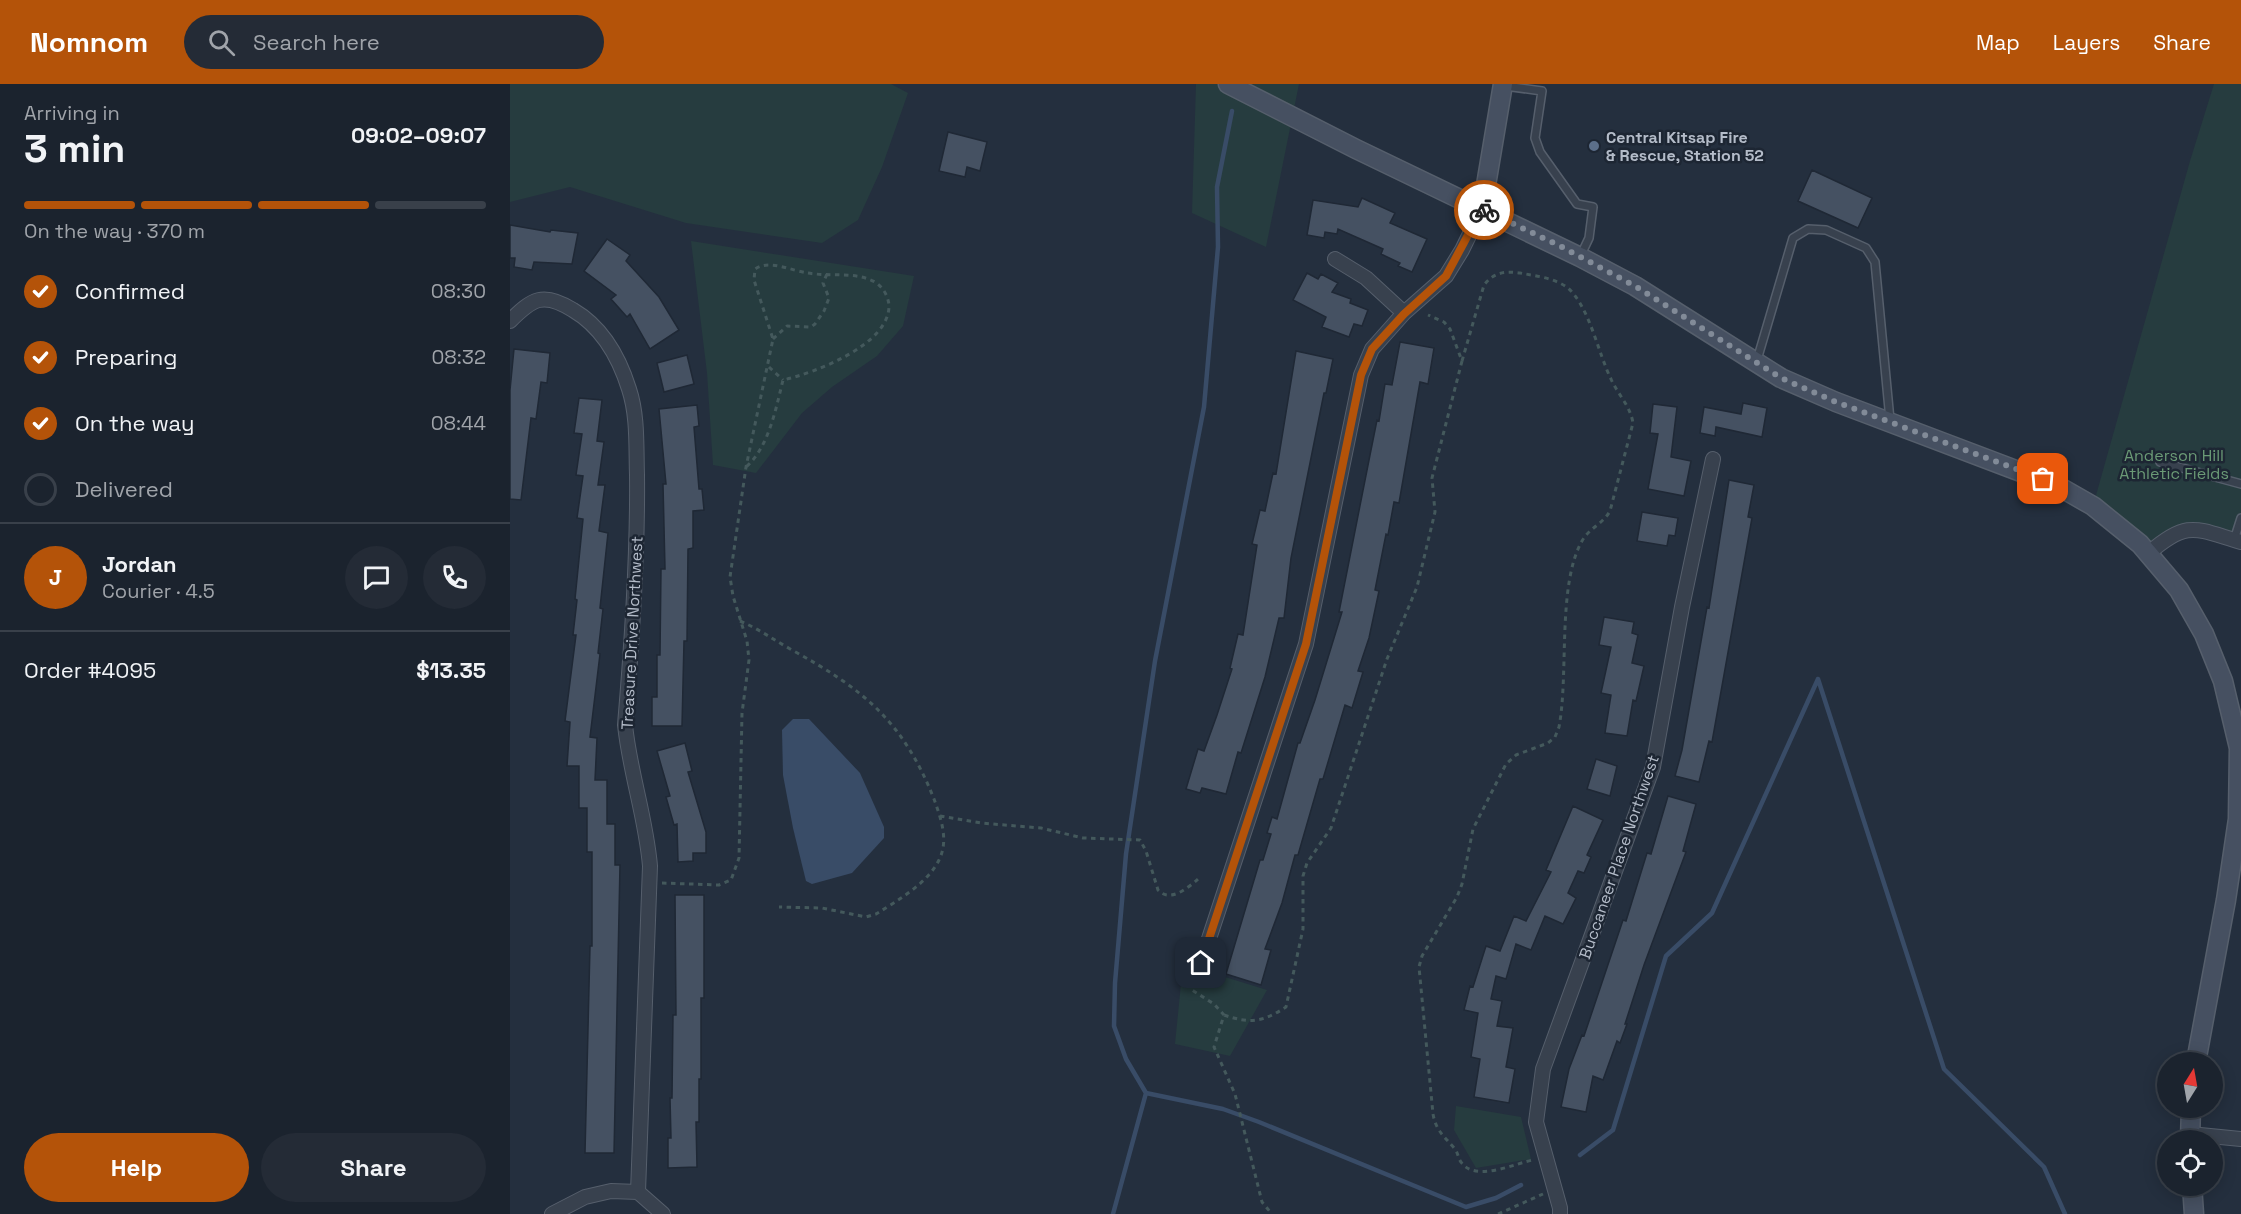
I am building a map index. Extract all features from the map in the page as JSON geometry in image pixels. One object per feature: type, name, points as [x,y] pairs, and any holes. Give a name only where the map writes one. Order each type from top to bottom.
[{"type":"main road","points":[[1228,84],[1356,150],[1580,256],[1635,286],[1756,363],[1804,388],[2058,486],[2112,520],[2149,553],[2179,590],[2208,641],[2228,697],[2239,748],[2238,819],[2226,900],[2198,1052]]},
{"type":"main road","points":[[1482,209],[1503,85]]},
{"type":"main road","points":[[2193,1196],[2194,1214]]},
{"type":"street","points":[[1201,963],[1306,644],[1361,375],[1372,349],[1404,314],[1446,276],[1482,209]]},
{"type":"street","points":[[1335,259],[1366,278],[1404,314]]},
{"type":"street","name":"Treasure Drive Northwest","points":[[510,321],[529,303],[546,299],[567,306],[590,320],[613,351],[630,391],[636,434],[638,522],[625,725],[627,749],[647,830],[649,882],[638,1192]]},
{"type":"street","name":"Buccaneer Place Northwest","points":[[1560,1214],[1556,1190],[1536,1122],[1544,1069],[1653,766],[1682,607],[1713,459]]},
{"type":"street","points":[[2149,553],[2173,534],[2191,529],[2238,541]]},
{"type":"street","points":[[2223,1138],[2241,1139]]},
{"type":"street","points":[[552,1214],[585,1197],[610,1191],[638,1192],[663,1214]]},
{"type":"lane","points":[[1503,85],[1542,91],[1535,138],[1540,152],[1577,204],[1593,207],[1589,238],[1580,256]]},
{"type":"lane","points":[[1756,363],[1792,238],[1808,229],[1826,230],[1866,248],[1875,262],[1890,422]]},
{"type":"lane","points":[[2160,462],[2241,484]]},
{"type":"lane","points":[[2238,541],[2241,518]]},
{"type":"path","points":[[649,882],[719,885],[731,880],[739,858],[742,713],[749,660],[747,641],[730,577],[746,467],[769,367],[773,339],[754,280],[755,269],[771,265],[810,274],[861,277],[881,286],[887,297],[886,320],[867,341],[820,370],[783,380]]},
{"type":"path","points":[[1201,963],[1192,970],[1192,990],[1214,1004],[1224,1015],[1245,1022],[1254,1022],[1286,1007],[1303,929],[1303,876],[1307,863],[1331,828],[1387,659],[1417,587],[1435,512],[1432,478],[1484,285],[1490,277],[1510,272],[1557,281],[1569,289],[1579,303],[1614,386],[1631,411],[1633,423],[1610,512],[1605,520],[1588,531],[1573,565],[1569,582],[1559,727],[1555,736],[1548,743],[1516,755],[1506,764],[1473,829],[1462,884],[1457,897],[1430,941],[1419,967],[1433,1114],[1440,1134],[1467,1168],[1498,1170],[1511,1168],[1520,1162],[1547,1158]]},
{"type":"path","points":[[773,339],[787,326],[810,327],[819,320],[829,298],[823,284],[827,274]]},
{"type":"path","points":[[1428,315],[1444,322],[1450,329],[1462,361]]},
{"type":"path","points":[[769,367],[783,380]]},
{"type":"path","points":[[746,467],[752,462],[763,442],[783,380]]},
{"type":"path","points":[[740,621],[850,684],[882,711],[905,742],[928,785],[940,816],[944,843],[938,863],[920,882],[876,914],[866,917],[822,908],[779,907]]},
{"type":"path","points":[[940,816],[981,823],[1041,828],[1083,838],[1140,840],[1146,851],[1158,890],[1162,894],[1168,896],[1184,890],[1198,879]]},
{"type":"path","points":[[1224,1015],[1214,1047],[1235,1094],[1262,1202],[1272,1214]]},
{"type":"path","points":[[1498,1214],[1556,1190]]},
{"type":"green space","points":[[510,84],[891,84],[908,93],[882,167],[858,220],[822,243],[686,223],[570,187],[510,202]]},
{"type":"green space","points":[[1196,84],[1299,84],[1266,247],[1192,213]]},
{"type":"green space","name":"Anderson Hill Athletic Fields","points":[[2214,84],[2241,84],[2241,542],[2201,530],[2149,553],[2093,506],[2190,161]]},
{"type":"green space","points":[[691,241],[914,276],[903,326],[877,356],[832,387],[802,413],[756,473],[713,465],[707,373]]},
{"type":"green space","points":[[1183,964],[1267,990],[1230,1056],[1175,1044]]},
{"type":"green space","points":[[1456,1106],[1521,1117],[1531,1159],[1476,1168],[1454,1130]]},
{"type":"water","points":[[793,719],[809,719],[860,773],[884,827],[884,838],[852,873],[812,884],[806,881],[783,775],[782,730]]},
{"type":"building","points":[[948,132],[987,142],[980,171],[967,167],[965,177],[939,171]]},
{"type":"building","points":[[1812,170],[1872,198],[1858,228],[1798,201]]},
{"type":"building","points":[[1362,198],[1395,213],[1390,223],[1427,239],[1412,272],[1398,266],[1400,263],[1381,254],[1383,249],[1338,229],[1337,234],[1325,232],[1324,238],[1307,235],[1313,200],[1358,207]]},
{"type":"building","points":[[510,225],[550,232],[551,230],[578,233],[572,264],[534,262],[532,270],[514,267],[515,258],[510,258]]},
{"type":"building","points":[[607,239],[630,255],[626,261],[659,297],[679,330],[650,349],[630,314],[627,317],[611,299],[616,295],[584,271]]},
{"type":"building","points":[[1307,273],[1318,279],[1321,274],[1338,283],[1332,292],[1351,299],[1350,303],[1368,310],[1362,326],[1354,324],[1349,337],[1322,327],[1326,317],[1293,300]]},
{"type":"building","points":[[1400,342],[1434,348],[1428,384],[1420,382],[1399,503],[1394,502],[1388,535],[1386,534],[1375,590],[1379,591],[1369,638],[1358,671],[1363,672],[1352,708],[1345,705],[1298,855],[1295,855],[1282,903],[1265,949],[1271,950],[1261,985],[1226,974],[1260,860],[1263,860],[1271,834],[1267,833],[1272,817],[1277,819],[1298,743],[1300,743],[1315,700],[1342,612],[1339,612],[1377,420],[1379,421],[1385,384],[1392,385]]},
{"type":"building","points":[[514,349],[550,353],[547,383],[541,382],[536,419],[531,418],[521,500],[510,499],[510,390]]},
{"type":"building","points":[[1296,351],[1333,359],[1291,558],[1284,618],[1279,618],[1265,677],[1241,753],[1238,752],[1226,794],[1202,788],[1200,793],[1186,789],[1198,749],[1204,751],[1217,715],[1232,669],[1230,668],[1238,634],[1243,635],[1257,545],[1252,544],[1260,510],[1265,511],[1273,473],[1276,474]]},
{"type":"building","points":[[687,355],[694,384],[664,392],[657,363]]},
{"type":"building","points":[[579,398],[602,400],[597,441],[604,442],[598,485],[605,485],[599,531],[608,533],[600,608],[603,609],[598,653],[600,654],[590,737],[597,738],[595,780],[607,780],[607,824],[615,824],[615,865],[620,865],[614,1153],[585,1153],[590,946],[592,946],[592,852],[587,852],[587,808],[579,808],[579,766],[567,766],[570,722],[565,721],[576,635],[573,635],[577,600],[575,599],[583,519],[577,518],[583,476],[576,475],[582,434],[574,433]]},
{"type":"building","points":[[1743,403],[1767,408],[1762,437],[1716,427],[1715,436],[1700,433],[1704,407],[1741,414]]},
{"type":"building","points":[[1653,404],[1677,407],[1671,457],[1691,461],[1684,496],[1648,489],[1658,434],[1650,433]]},
{"type":"building","points":[[697,405],[699,426],[694,427],[699,489],[702,489],[704,510],[693,511],[693,548],[688,549],[687,641],[684,641],[682,726],[652,726],[652,697],[657,697],[657,655],[660,655],[661,569],[665,569],[663,484],[666,484],[659,409]]},
{"type":"building","points":[[1729,480],[1754,485],[1748,517],[1752,518],[1712,742],[1709,741],[1699,782],[1675,776],[1682,750],[1707,607],[1709,608]]},
{"type":"building","points":[[1642,512],[1678,518],[1675,536],[1669,535],[1667,546],[1637,541]]},
{"type":"building","points":[[1604,617],[1634,622],[1632,633],[1638,635],[1632,663],[1644,666],[1636,701],[1633,700],[1627,736],[1605,733],[1611,695],[1601,693],[1611,647],[1599,645]]},
{"type":"building","points":[[685,743],[692,771],[688,772],[706,832],[706,853],[693,853],[693,861],[678,862],[677,824],[674,825],[666,797],[670,796],[657,751]]},
{"type":"building","points":[[1596,759],[1617,766],[1610,796],[1587,789]]},
{"type":"building","points":[[1668,796],[1696,804],[1683,851],[1686,852],[1644,965],[1625,1024],[1627,1024],[1620,1043],[1617,1041],[1603,1080],[1593,1076],[1586,1112],[1561,1107],[1569,1069],[1582,1035],[1584,1036],[1623,920],[1626,921],[1647,853],[1651,854]]},
{"type":"building","points":[[1573,806],[1603,820],[1587,855],[1591,857],[1584,873],[1578,871],[1568,893],[1576,898],[1563,924],[1545,916],[1531,950],[1516,944],[1506,979],[1496,976],[1491,999],[1502,1001],[1497,1026],[1513,1028],[1506,1067],[1515,1069],[1509,1103],[1474,1097],[1480,1059],[1471,1057],[1478,1013],[1464,1010],[1470,986],[1473,987],[1486,946],[1500,951],[1514,916],[1526,921],[1551,872],[1546,870]]},
{"type":"building","points":[[675,895],[704,895],[704,998],[701,998],[701,1079],[699,1079],[699,1122],[696,1122],[697,1167],[668,1168],[668,1138],[671,1138],[673,1015],[676,1015]]},
{"type":"waterway","points":[[1113,1214],[1146,1093],[1126,1059],[1114,1026],[1115,983],[1126,854],[1155,661],[1204,407],[1218,247],[1217,187],[1232,111]]},
{"type":"waterway","points":[[1818,679],[1944,1069],[2044,1167],[2065,1214]]},
{"type":"waterway","points":[[1580,1155],[1613,1130],[1666,956],[1712,913],[1818,679]]},
{"type":"waterway","points":[[1146,1093],[1223,1109],[1466,1207],[1496,1198],[1521,1185]]},
{"type":"way so far","points":[[1484,210],[1560,246],[1635,286],[1781,378],[1836,402],[2043,479]]},
{"type":"place","name":"Central Kitsap Fire & Rescue, Station 52","points":[[1594,146]]},
{"type":"route","points":[[1201,963],[1306,644],[1361,375],[1372,349],[1404,314],[1446,276],[1482,209],[1484,210]]}]
